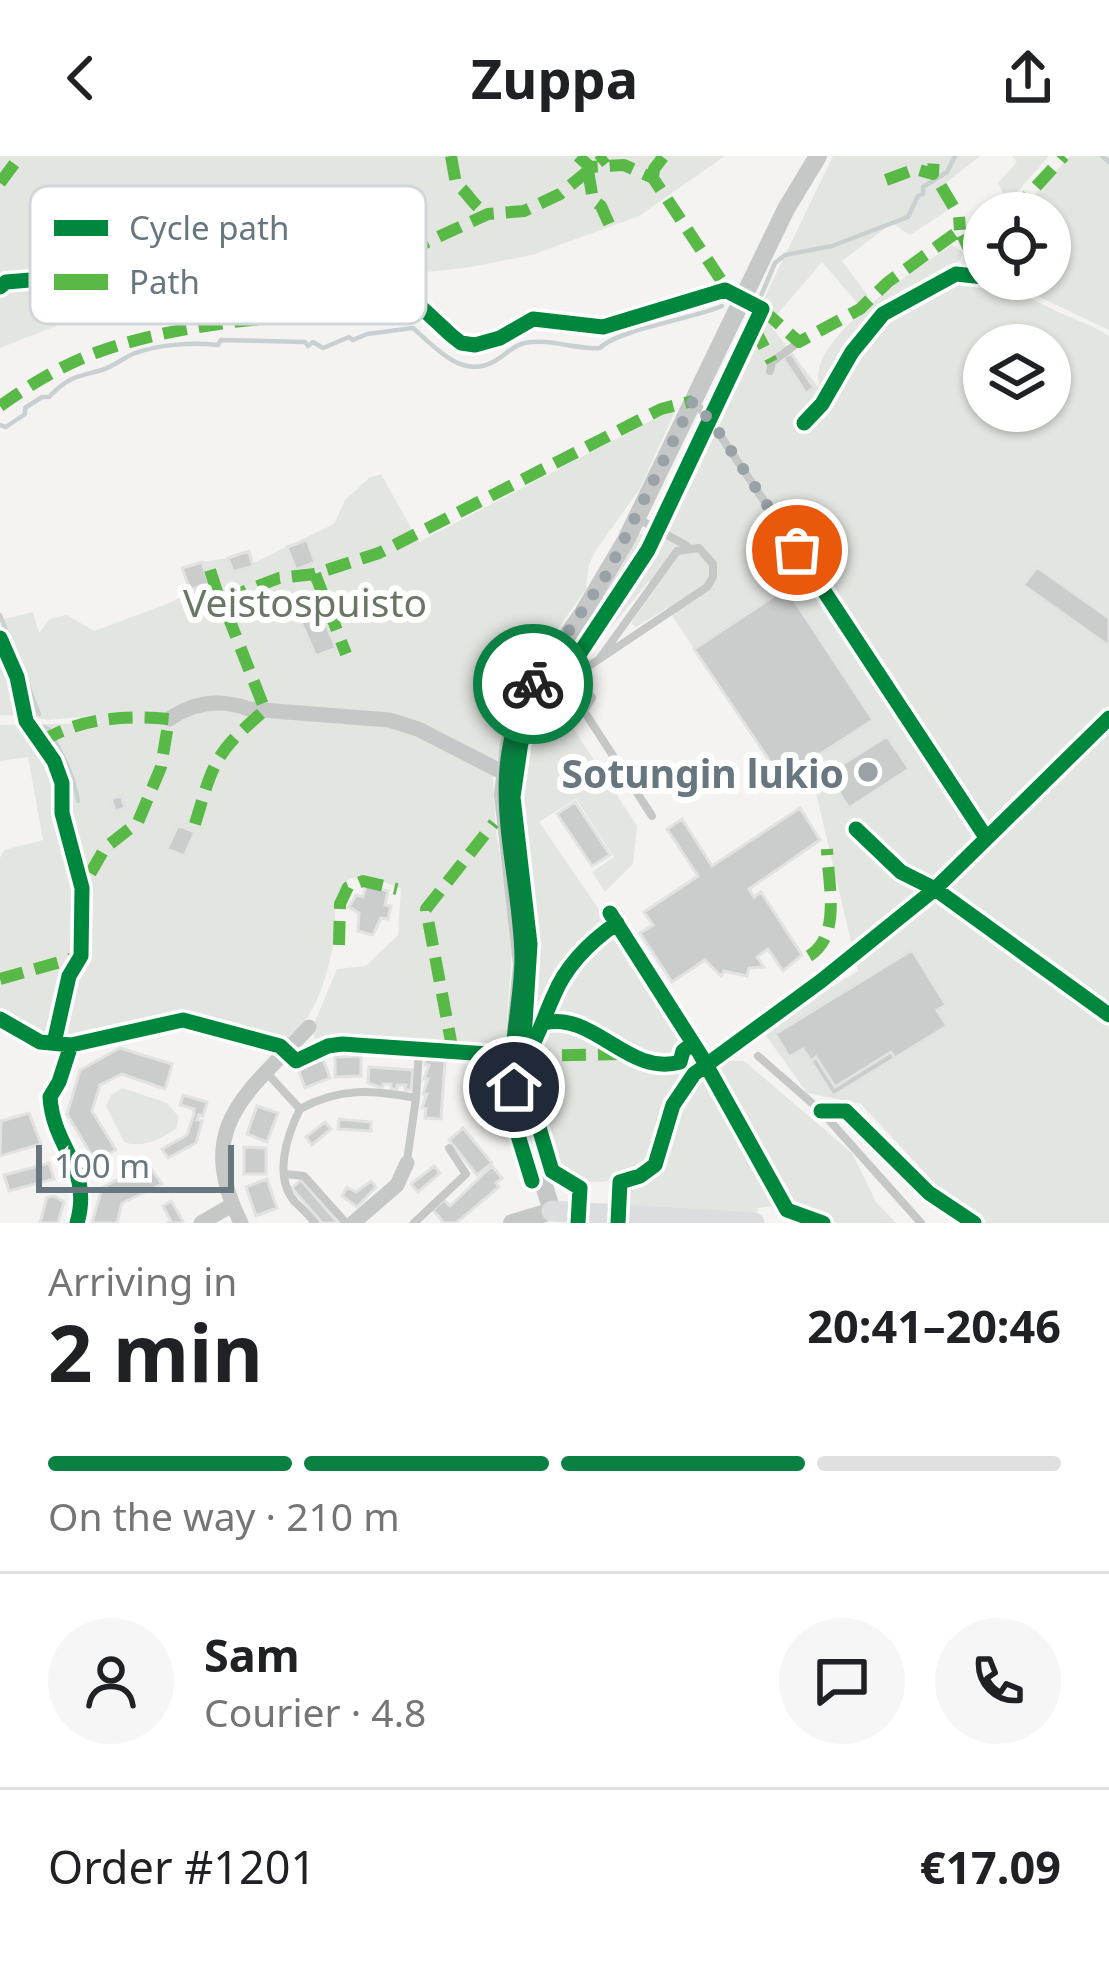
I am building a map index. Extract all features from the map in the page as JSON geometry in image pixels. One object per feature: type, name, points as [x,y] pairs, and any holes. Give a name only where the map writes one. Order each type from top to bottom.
[{"type":"main road","points":[[552,1210],[754,1223]]},
{"type":"street","points":[[512,1223],[552,1210],[512,1071],[521,938],[505,819],[504,773],[518,712],[553,652],[584,613],[637,518],[786,209],[818,156]]},
{"type":"street","points":[[169,719],[203,703],[232,703],[249,709],[389,720],[418,729],[504,773]]},
{"type":"street","points":[[241,1223],[232,1205],[225,1167],[228,1129],[242,1096],[309,1027]]},
{"type":"street","points":[[360,1220],[397,1185],[406,1163]]},
{"type":"street","points":[[201,1223],[232,1205]]},
{"type":"lane","points":[[770,370],[772,362],[799,342]]},
{"type":"lane","points":[[693,401],[797,550]]},
{"type":"lane","points":[[577,674],[707,587],[713,577],[713,564],[699,548],[688,547],[637,518]]},
{"type":"lane","points":[[600,658],[677,551],[688,547]]},
{"type":"lane","points":[[553,652],[577,674],[592,698],[584,711],[652,816]]},
{"type":"lane","points":[[406,1163],[419,1049]]},
{"type":"lane","points":[[758,1056],[821,1111],[921,1223]]},
{"type":"lane","points":[[265,1071],[300,1109]]},
{"type":"lane","points":[[315,1223],[294,1201],[285,1174],[284,1149],[300,1109],[337,1093],[360,1090],[416,1097]]},
{"type":"lane","points":[[414,1223],[466,1174],[449,1148]]},
{"type":"lane","points":[[285,1174],[304,1176],[360,1220]]},
{"type":"green space","points":[[0,156],[725,156],[639,216],[532,255],[426,272],[426,186],[30,186],[30,324],[61,324],[0,348]]},
{"type":"green space","points":[[833,156],[980,156],[938,189],[948,210],[910,235],[892,223],[842,261],[868,296],[858,304],[822,262],[775,317],[762,303]]},
{"type":"green space","points":[[1012,156],[1049,156],[1017,192],[1003,192],[998,183],[1017,162]]},
{"type":"green space","points":[[1070,156],[1109,156],[1109,330],[1046,300],[1071,300],[1071,192],[1037,192]]},
{"type":"green space","points":[[952,245],[963,252],[960,260],[880,311],[822,392],[829,401],[854,359],[888,318],[908,300],[954,280],[963,280],[963,300],[1031,300],[1109,336],[1109,1223],[979,1223],[954,1204],[861,1104],[807,1093],[762,1030],[858,971],[812,776],[789,791],[667,608],[633,625],[654,590],[649,581],[593,649],[590,646],[657,537],[661,539],[708,428],[711,430],[764,317],[819,388],[819,369],[826,353],[876,300]]},
{"type":"green space","name":"Veistospuisto","points":[[677,407],[639,490],[589,564],[586,589],[509,706],[493,778],[496,831],[513,936],[505,1048],[315,1039],[312,1029],[337,969],[366,966],[398,935],[401,889],[379,880],[350,878],[337,899],[334,939],[319,995],[306,1020],[287,1040],[181,1013],[56,1039],[24,1029],[4,1014],[0,1008],[0,858],[4,850],[43,840],[28,757],[0,761],[0,725],[101,723],[91,716],[29,717],[22,676],[0,620],[33,612],[39,633],[50,619],[67,615],[94,631],[167,604],[209,583],[202,562],[228,558],[234,572],[334,524],[345,500],[369,478],[381,474],[419,542]]},
{"type":"green space","points":[[636,535],[651,535],[581,649],[571,651],[568,648],[609,587]]},
{"type":"green space","points":[[0,648],[13,678],[21,716],[0,715]]},
{"type":"green space","points":[[569,680],[583,701],[564,714],[637,826],[633,864],[605,892],[592,872],[614,857],[576,799],[539,822],[609,924],[579,951],[554,984],[527,1048],[534,944],[517,777],[525,743]]},
{"type":"green space","points":[[613,931],[681,1035],[672,1052],[681,1084],[647,1168],[612,1181],[589,1182],[555,1169],[526,1063],[571,975]]},
{"type":"green space","points":[[718,1061],[744,1061],[852,1153],[876,1202],[896,1223],[831,1223],[786,1200],[712,1069]]},
{"type":"green space","points":[[705,1071],[778,1206],[758,1208],[757,1213],[623,1206],[624,1186],[657,1171],[678,1103]]},
{"type":"green space","points":[[122,1088],[167,1103],[179,1117],[176,1129],[144,1144],[124,1142],[106,1106]]},
{"type":"building","points":[[791,353],[814,388],[806,393],[783,358]]},
{"type":"building","points":[[307,540],[315,562],[296,570],[287,547]]},
{"type":"building","points":[[249,551],[253,566],[233,572],[228,558]]},
{"type":"building","points":[[202,562],[209,583],[190,590],[182,568]]},
{"type":"building","points":[[1037,567],[1109,618],[1109,646],[1023,585]]},
{"type":"building","points":[[786,588],[873,720],[782,779],[694,649]]},
{"type":"building","points":[[314,612],[322,614],[336,648],[316,656],[301,622]]},
{"type":"building","name":"Sotungin lukio","points":[[887,736],[909,769],[849,808],[827,774]]},
{"type":"building","points":[[121,795],[125,808],[115,811],[111,799]]},
{"type":"building","points":[[575,802],[610,855],[592,866],[557,814]]},
{"type":"building","points":[[800,808],[820,840],[749,889],[754,897],[761,892],[802,955],[783,971],[768,949],[757,957],[764,967],[749,968],[747,976],[724,971],[721,976],[705,960],[672,982],[640,933],[653,925],[644,912],[698,876],[667,829],[682,819],[712,866]]},
{"type":"building","points":[[178,825],[195,832],[184,856],[167,849]]},
{"type":"building","points":[[366,885],[388,891],[385,905],[391,906],[388,919],[381,918],[373,935],[358,931],[359,913],[349,907],[356,895],[363,897]]},
{"type":"building","points":[[912,950],[946,1005],[937,1010],[947,1026],[895,1058],[891,1052],[835,1087],[816,1057],[811,1061],[803,1049],[789,1057],[775,1034]]},
{"type":"building","points":[[120,1048],[172,1064],[165,1089],[122,1074],[100,1085],[92,1111],[116,1150],[95,1161],[67,1114],[80,1070]]},
{"type":"building","points":[[891,1052],[895,1058],[833,1096],[811,1061],[816,1057],[835,1087]]},
{"type":"building","points":[[361,1056],[361,1076],[335,1077],[335,1057]]},
{"type":"building","points":[[323,1059],[330,1078],[305,1088],[298,1069]]},
{"type":"building","points":[[425,1059],[445,1060],[441,1119],[425,1118],[422,1108],[429,1065]]},
{"type":"building","points":[[369,1067],[413,1070],[411,1090],[405,1090],[406,1085],[391,1089],[391,1084],[382,1088],[368,1083]]},
{"type":"building","points":[[183,1095],[207,1102],[197,1120],[202,1121],[196,1143],[168,1158],[162,1149],[187,1135],[194,1114],[194,1109],[180,1105]]},
{"type":"building","points":[[257,1106],[278,1113],[267,1142],[247,1134]]},
{"type":"building","points":[[29,1113],[41,1144],[0,1156],[1,1121]]},
{"type":"building","points":[[339,1119],[371,1122],[371,1131],[338,1129]]},
{"type":"building","points":[[325,1122],[331,1129],[312,1145],[306,1137]]},
{"type":"building","points":[[463,1128],[492,1163],[477,1175],[449,1140]]},
{"type":"building","points":[[244,1147],[266,1148],[266,1174],[244,1174]]},
{"type":"building","points":[[49,1163],[54,1179],[9,1191],[4,1175]]},
{"type":"building","points":[[147,1163],[162,1184],[122,1203],[117,1223],[92,1223],[102,1188]]},
{"type":"building","points":[[434,1166],[440,1173],[418,1192],[411,1184]]},
{"type":"building","points":[[492,1166],[502,1178],[496,1183],[499,1187],[456,1223],[444,1223],[433,1210],[444,1200],[450,1206]]},
{"type":"building","points":[[267,1179],[277,1208],[256,1216],[246,1187]]},
{"type":"building","points":[[301,1180],[338,1223],[322,1223],[292,1188]]},
{"type":"building","points":[[371,1181],[376,1187],[357,1207],[342,1196],[347,1187],[356,1192]]},
{"type":"building","points":[[47,1197],[64,1202],[58,1223],[40,1223]]},
{"type":"building","points":[[171,1201],[180,1223],[167,1223],[171,1221],[163,1206]]},
{"type":"waterway","points":[[760,298],[775,263],[785,255],[832,246],[908,217],[923,187],[947,172],[955,156]]},
{"type":"waterway","points":[[1102,156],[1109,162]]},
{"type":"waterway","points":[[0,425],[6,427],[25,414],[25,408],[74,378],[164,346],[218,345],[221,340],[305,342],[308,346],[313,342],[323,348],[349,337],[413,328],[440,352],[470,367],[493,362],[525,343],[600,348],[622,336],[722,306]]},
{"type":"waterway","points":[[0,615],[39,714]]},
{"type":"waterway","points":[[41,726],[49,729],[62,755],[78,801]]},
{"type":"marked path","points":[[0,183],[20,156]]},
{"type":"marked path","points":[[451,156],[456,184],[488,214]]},
{"type":"marked path","points":[[578,156],[590,167],[624,165],[653,178],[729,292]]},
{"type":"marked path","points":[[426,243],[488,214],[524,211],[560,194],[606,156]]},
{"type":"marked path","points":[[653,178],[664,156]]},
{"type":"marked path","points":[[886,180],[916,169],[933,174],[934,156]]},
{"type":"marked path","points":[[1031,192],[1064,156]]},
{"type":"marked path","points":[[588,170],[593,200],[610,226]]},
{"type":"marked path","points":[[941,186],[959,216],[960,230]]},
{"type":"marked path","points":[[762,309],[799,342],[860,309],[888,282],[960,230],[963,236]]},
{"type":"marked path","points":[[0,406],[98,352],[217,324]]},
{"type":"marked path","points":[[753,326],[772,362]]},
{"type":"marked path","points":[[195,824],[218,760],[265,710],[224,606],[245,591],[279,578],[315,574],[379,553],[661,409],[693,401]]},
{"type":"marked path","points":[[210,570],[219,598]]},
{"type":"marked path","points":[[315,574],[346,654]]},
{"type":"marked path","points":[[187,603],[206,596],[219,598],[224,606]]},
{"type":"marked path","points":[[41,742],[102,720],[169,719],[161,767],[138,822],[105,848],[82,888]]},
{"type":"marked path","points":[[453,1052],[426,909],[494,823]]},
{"type":"marked path","points":[[809,956],[826,936],[829,922],[827,849]]},
{"type":"marked path","points":[[339,945],[340,904],[348,887],[363,881],[397,889]]},
{"type":"marked path","points":[[0,979],[81,956]]},
{"type":"marked path","points":[[526,1056],[620,1054]]},
{"type":"cycle path","points":[[804,423],[883,314],[956,274],[963,275]]},
{"type":"cycle path","points":[[0,287],[30,280]]},
{"type":"cycle path","points":[[426,312],[461,343],[475,345],[500,338],[533,319],[603,327],[725,290],[762,309],[648,550],[521,742],[513,797],[530,944],[522,1071],[552,1171],[580,1188],[578,1223]]},
{"type":"cycle path","points":[[797,550],[985,836]]},
{"type":"cycle path","points":[[0,638],[17,677],[26,721],[54,761],[62,783],[62,813],[82,888],[81,956],[69,976],[54,1043]]},
{"type":"cycle path","points":[[618,1223],[620,1182],[655,1165],[673,1105],[694,1074],[935,889],[1109,718]]},
{"type":"cycle path","points":[[856,829],[901,872],[935,889],[1109,1015]]},
{"type":"cycle path","points":[[610,913],[700,1054],[787,1210],[823,1223]]},
{"type":"cycle path","points":[[532,1181],[506,1096],[503,1055],[526,1056],[565,974],[617,923]]},
{"type":"cycle path","points":[[0,1019],[40,1042],[71,1045],[183,1020],[280,1046],[296,1061],[342,1044],[503,1055]]},
{"type":"cycle path","points":[[544,1023],[579,1026],[644,1061],[661,1064],[680,1062],[683,1051],[693,1043]]},
{"type":"cycle path","points":[[71,1045],[50,1097],[80,1187],[77,1223]]},
{"type":"cycle path","points":[[821,1111],[846,1111],[929,1193],[974,1223]]},
{"type":"way so far","points":[[533,684],[607,574],[693,401],[797,550]]},
{"type":"place","name":"Sotungin lukio","points":[[868,772]]},
{"type":"route","points":[[514,1087],[522,964],[504,773],[513,727],[533,684]]}]
